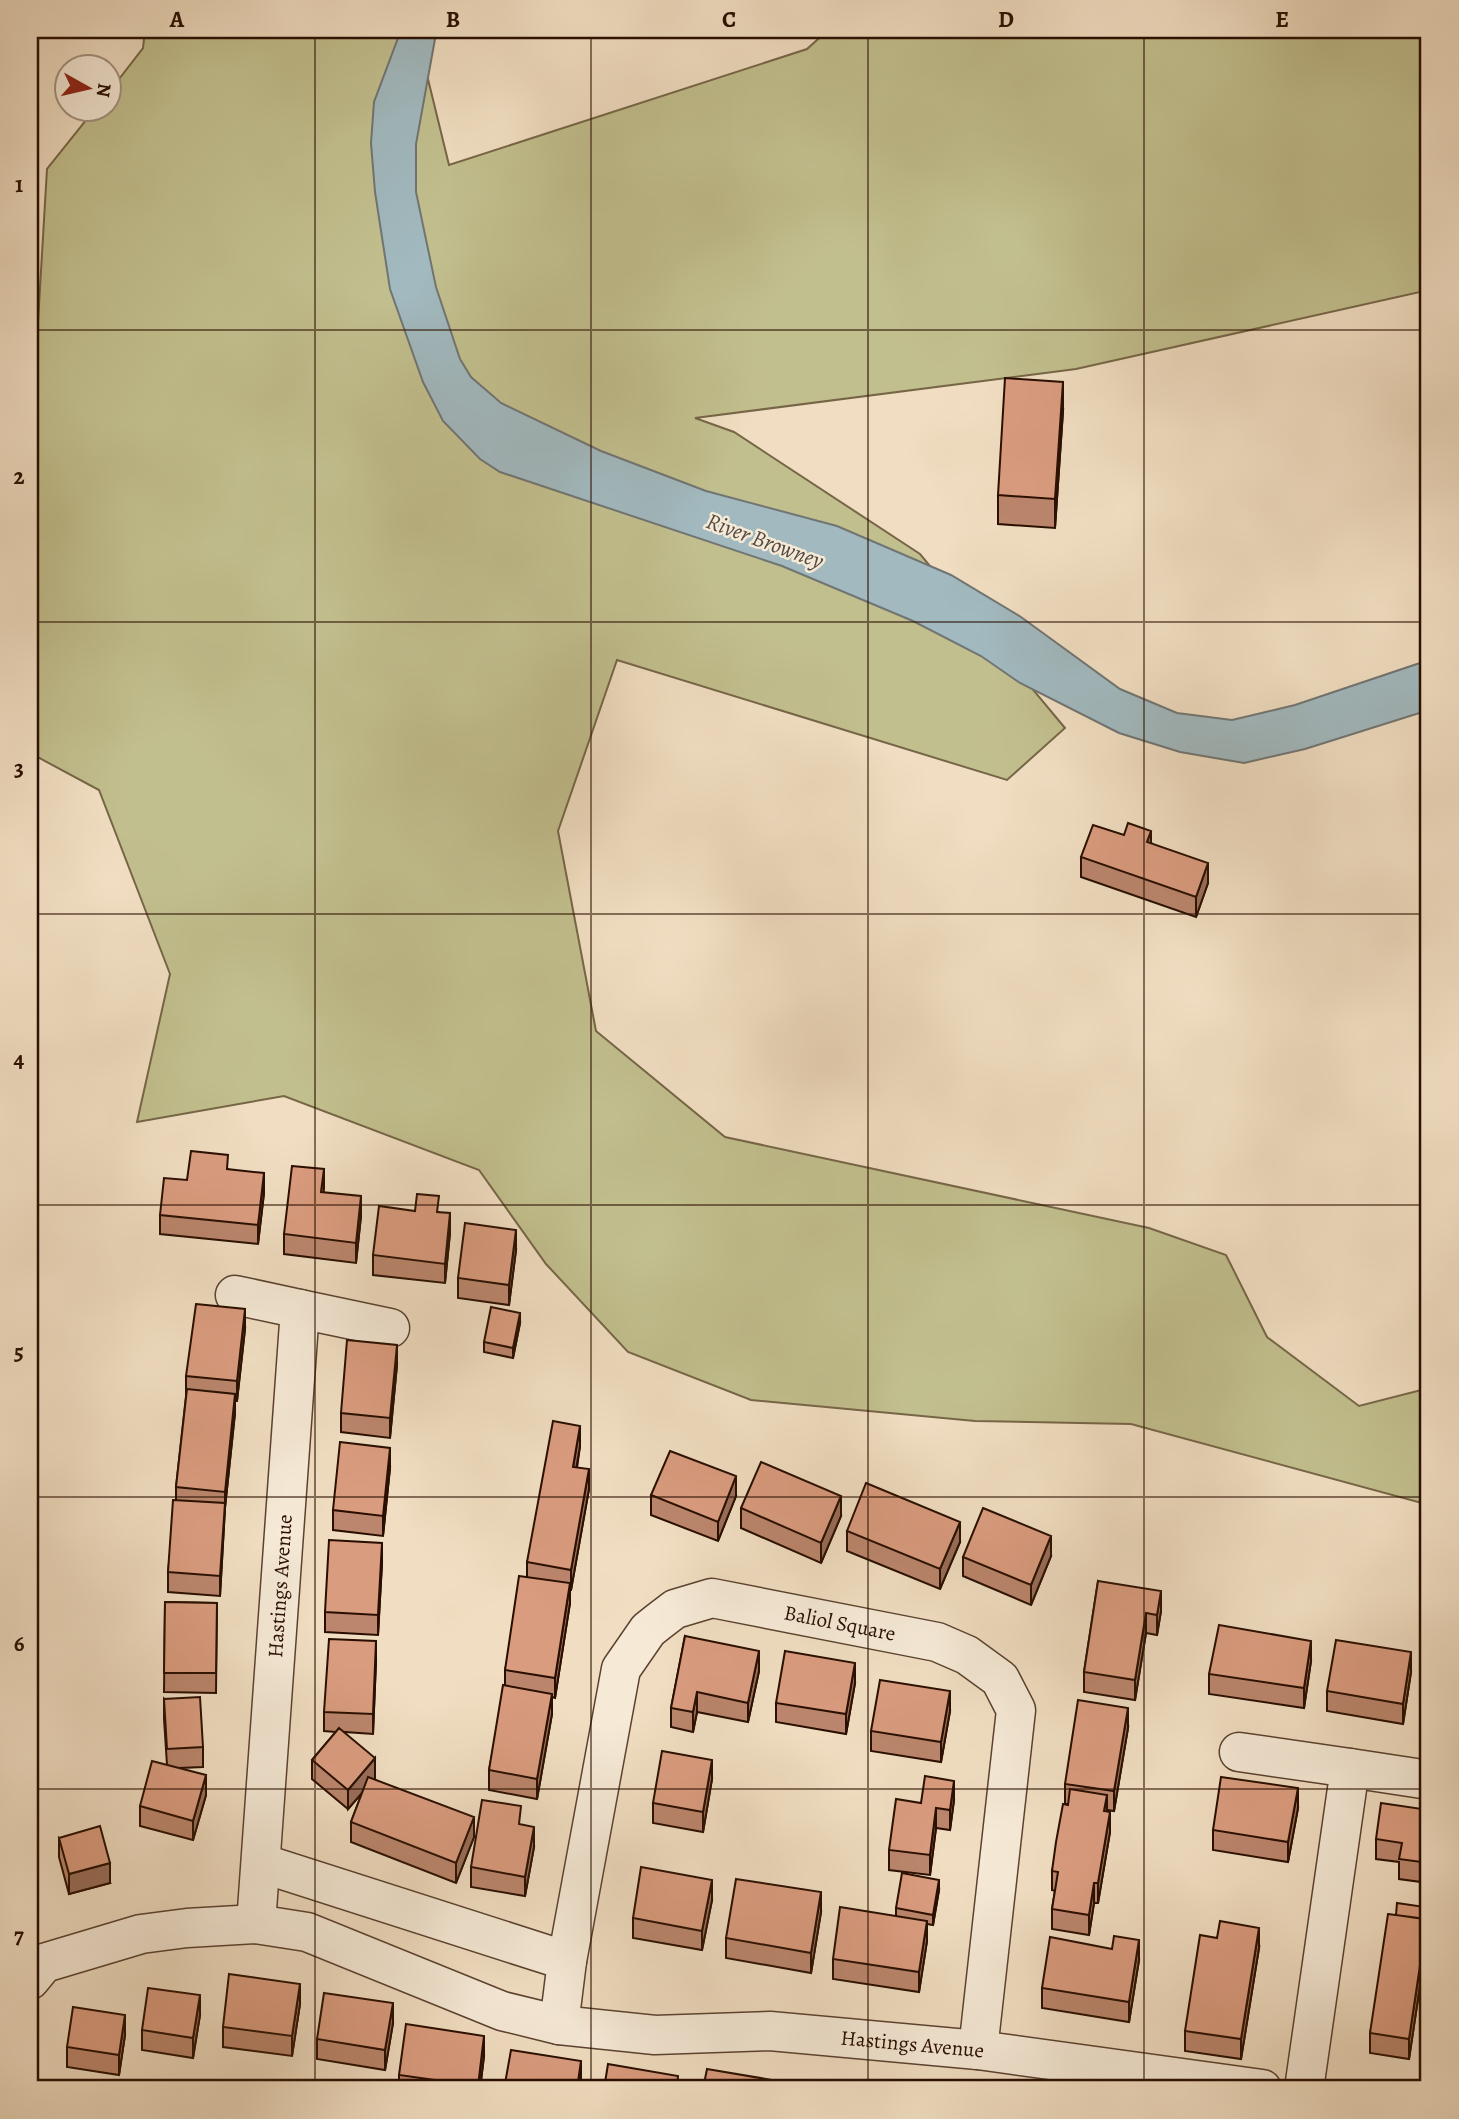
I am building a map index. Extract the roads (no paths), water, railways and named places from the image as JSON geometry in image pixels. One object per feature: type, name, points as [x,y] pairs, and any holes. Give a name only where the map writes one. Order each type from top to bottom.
[{"type":"street","points":[[235,1295],[390,1328]]},
{"type":"street","name":"Hastings Avenue","points":[[256,1924],[300,1309]]},
{"type":"street","name":"Baliol Square","points":[[567,1961],[621,1669],[648,1630],[674,1609],[712,1598],[937,1642],[967,1655],[1000,1679],[1016,1710],[978,2050]]},
{"type":"street","points":[[1239,1752],[1429,1780]]},
{"type":"street","points":[[1304,2089],[1350,1768]]},
{"type":"street","points":[[261,1863],[567,1961],[559,2025]]},
{"type":"street","name":"Hastings Avenue","points":[[30,1980],[44,1963],[141,1934],[256,1924],[307,1932],[502,2011],[559,2025],[655,2035],[770,2031],[978,2050],[1262,2089]]},
{"type":"water","name":"River Browney","points":[[398,30],[434,30],[435,39],[416,144],[416,192],[436,287],[460,359],[471,377],[501,403],[601,451],[706,491],[837,526],[951,575],[1021,617],[1120,689],[1177,713],[1232,720],[1295,705],[1429,660],[1429,710],[1305,749],[1244,763],[1180,752],[1119,733],[1020,683],[981,656],[913,621],[782,566],[500,472],[480,459],[443,421],[423,382],[390,289],[375,192],[371,143],[374,102],[398,38]]}]
